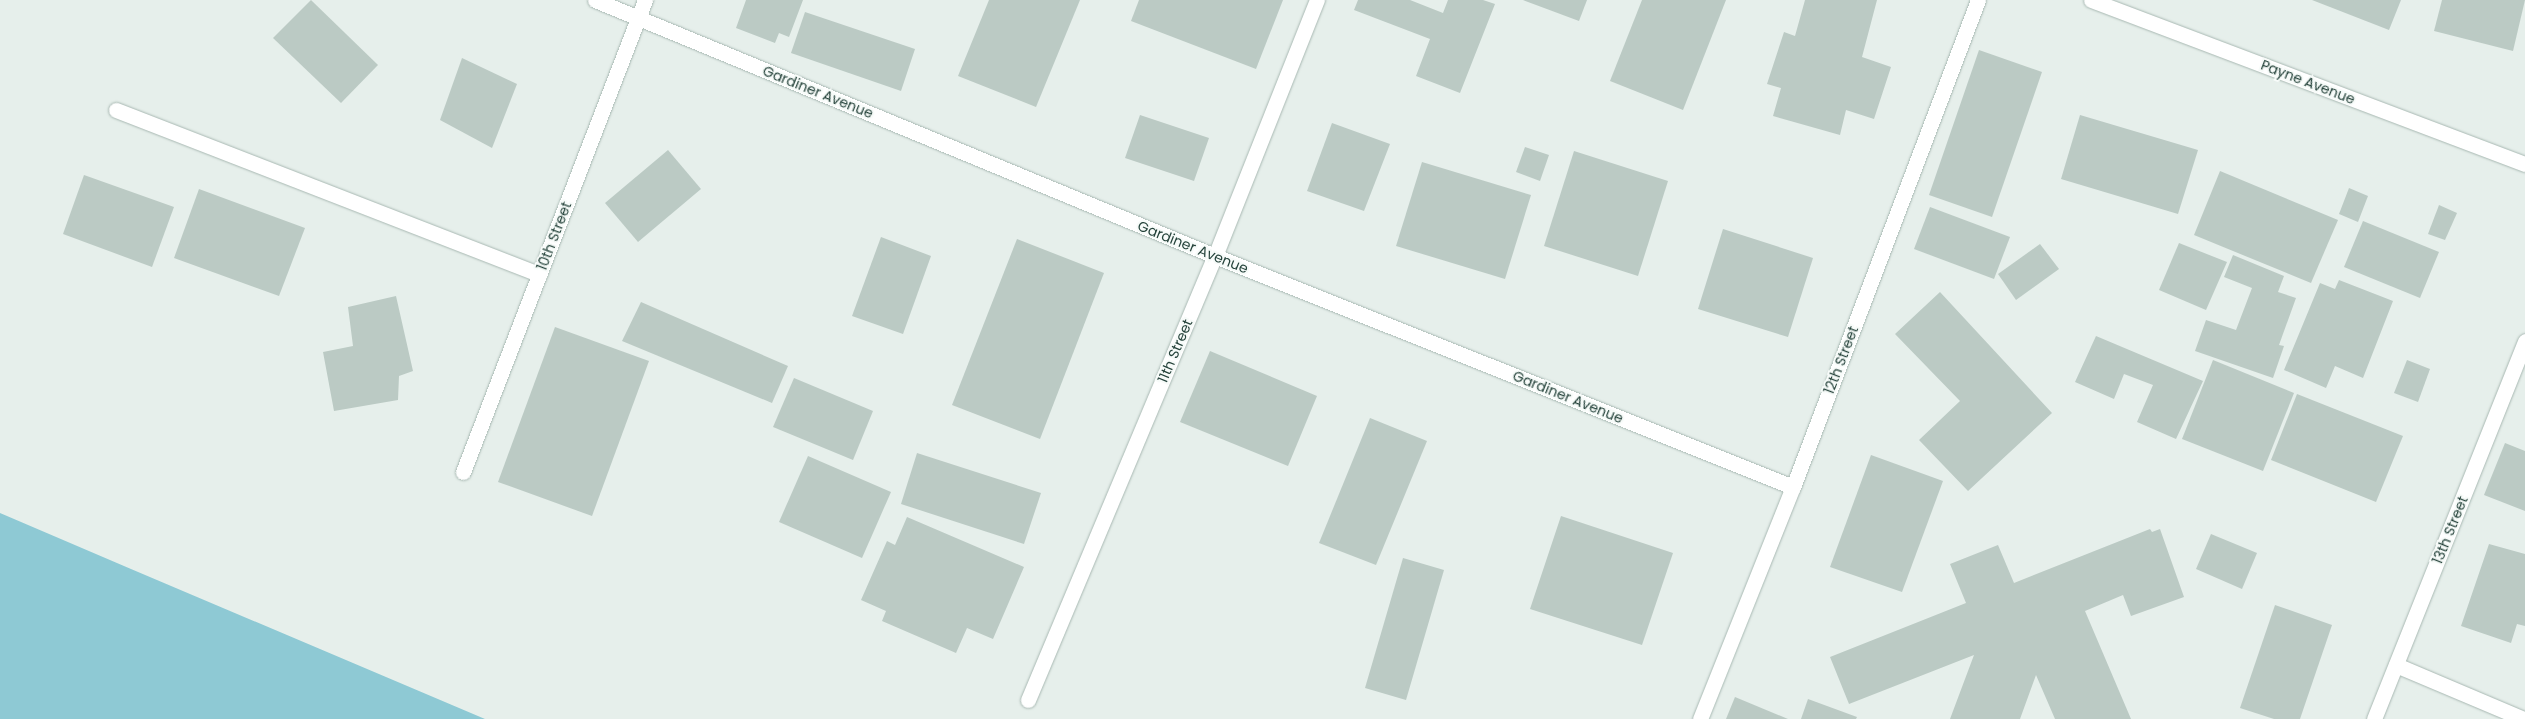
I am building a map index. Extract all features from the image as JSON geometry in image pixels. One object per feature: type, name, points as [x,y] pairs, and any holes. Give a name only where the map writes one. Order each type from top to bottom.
[{"type":"street","name":"Gardiner Avenue","points":[[595,0],[1215,256],[1793,487]]},
{"type":"street","name":"10th Street","points":[[463,472],[645,0]]},
{"type":"street","name":"11th Street","points":[[1028,700],[1215,256],[1317,0]]},
{"type":"street","name":"12th Street","points":[[1700,719],[1793,487],[1978,0]]},
{"type":"street","name":"Payne Avenue","points":[[2090,0],[2525,164]]},
{"type":"street","points":[[116,110],[539,274]]},
{"type":"street","name":"13th Street","points":[[2374,719],[2525,341]]},
{"type":"street","points":[[2396,665],[2524,719]]},
{"type":"water","points":[[0,513],[131,569],[485,719],[0,719]]},
{"type":"building","points":[[311,0],[378,65],[341,103],[273,38]]},
{"type":"building","points":[[746,0],[803,0],[789,37],[779,33],[775,43],[736,28]]},
{"type":"building","points":[[989,0],[1080,0],[1036,107],[958,76]]},
{"type":"building","points":[[1139,0],[1283,0],[1256,69],[1131,21]]},
{"type":"building","points":[[1358,0],[1410,0],[1443,13],[1448,0],[1483,0],[1495,4],[1460,93],[1416,76],[1430,39],[1354,10]]},
{"type":"building","points":[[1523,0],[1587,0],[1579,21]]},
{"type":"building","points":[[1642,0],[1726,0],[1683,110],[1610,81]]},
{"type":"building","points":[[1805,0],[1877,0],[1862,57],[1891,67],[1874,119],[1846,110],[1840,135],[1773,116],[1781,88],[1767,84],[1784,32],[1795,36]]},
{"type":"building","points":[[2312,0],[2401,0],[2389,30]]},
{"type":"building","points":[[2442,0],[2525,0],[2513,51],[2434,31]]},
{"type":"building","points":[[805,12],[915,49],[901,91],[791,53]]},
{"type":"building","points":[[1979,50],[2042,72],[1992,217],[1929,195]]},
{"type":"building","points":[[462,58],[517,84],[492,148],[440,120]]},
{"type":"building","points":[[1140,115],[1209,138],[1194,181],[1125,158]]},
{"type":"building","points":[[2080,115],[2198,150],[2178,214],[2061,179]]},
{"type":"building","points":[[1332,123],[1390,144],[1364,211],[1307,191]]},
{"type":"building","points":[[1525,147],[1549,155],[1540,181],[1516,172]]},
{"type":"building","points":[[668,150],[701,189],[638,242],[605,203]]},
{"type":"building","points":[[1574,151],[1668,181],[1638,276],[1544,246]]},
{"type":"building","points":[[1422,162],[1531,195],[1505,279],[1396,246]]},
{"type":"building","points":[[2220,171],[2338,220],[2311,283],[2194,235]]},
{"type":"building","points":[[84,175],[174,207],[152,267],[63,234]]},
{"type":"building","points":[[2349,188],[2368,196],[2358,222],[2339,214]]},
{"type":"building","points":[[199,189],[305,228],[279,296],[174,258]]},
{"type":"building","points":[[2439,205],[2457,213],[2445,240],[2428,234]]},
{"type":"building","points":[[1930,207],[2010,237],[1994,279],[1914,249]]},
{"type":"building","points":[[2363,221],[2439,252],[2420,298],[2344,267]]},
{"type":"building","points":[[1723,229],[1813,258],[1788,337],[1698,309]]},
{"type":"building","points":[[881,237],[931,256],[903,334],[852,316]]},
{"type":"building","points":[[1017,239],[1104,273],[1040,439],[952,405]]},
{"type":"building","points":[[2179,243],[2227,262],[2206,310],[2159,290]]},
{"type":"building","points":[[2040,244],[2059,269],[2016,300],[1998,274]]},
{"type":"building","points":[[2233,255],[2284,276],[2278,292],[2296,298],[2279,345],[2284,346],[2273,378],[2195,351],[2206,320],[2236,330],[2252,288],[2224,277]]},
{"type":"building","points":[[2339,280],[2393,301],[2363,378],[2335,366],[2326,388],[2284,370],[2320,283],[2335,289]]},
{"type":"building","points":[[1940,292],[2052,413],[1968,491],[1919,440],[1960,401],[1895,334]]},
{"type":"building","points":[[396,296],[413,371],[399,376],[398,400],[334,411],[323,352],[353,346],[348,307]]},
{"type":"building","points":[[641,302],[788,366],[772,403],[622,341]]},
{"type":"building","points":[[555,327],[649,361],[592,516],[498,482]]},
{"type":"building","points":[[2096,336],[2203,381],[2176,439],[2137,422],[2153,385],[2124,374],[2114,399],[2075,382]]},
{"type":"building","points":[[1210,351],[1317,396],[1288,466],[1180,422]]},
{"type":"building","points":[[2213,360],[2294,393],[2263,471],[2182,439]]},
{"type":"building","points":[[2407,360],[2430,369],[2418,402],[2394,393]]},
{"type":"building","points":[[794,378],[873,411],[853,460],[773,427]]},
{"type":"building","points":[[2297,394],[2403,436],[2376,502],[2271,460]]},
{"type":"building","points":[[1370,418],[1427,441],[1376,565],[1319,543]]},
{"type":"building","points":[[2505,443],[2525,451],[2525,511],[2484,495]]},
{"type":"building","points":[[917,453],[1041,493],[1024,544],[901,504]]},
{"type":"building","points":[[1871,455],[1943,481],[1902,592],[1830,567]]},
{"type":"building","points":[[808,456],[891,492],[862,558],[779,522]]},
{"type":"building","points":[[1561,516],[1673,553],[1642,645],[1530,609]]},
{"type":"building","points":[[907,517],[1024,567],[993,639],[967,628],[956,653],[882,621],[886,611],[861,600],[887,541],[895,545]]},
{"type":"building","points":[[2150,529],[2152,532],[2160,529],[2184,597],[2131,616],[2123,595],[2085,611],[2131,719],[2055,719],[2036,675],[2020,719],[1950,719],[1974,655],[1849,704],[1830,657],[1966,603],[1950,564],[1998,545],[2014,583]]},
{"type":"building","points":[[2211,534],[2257,553],[2242,589],[2196,569]]},
{"type":"building","points":[[2489,544],[2525,554],[2525,626],[2517,624],[2511,643],[2461,626]]},
{"type":"building","points":[[1403,558],[1444,570],[1406,700],[1365,688]]},
{"type":"building","points":[[2275,605],[2332,625],[2300,719],[2274,719],[2240,708]]},
{"type":"building","points":[[1735,697],[1788,719],[1726,719]]},
{"type":"building","points":[[1808,699],[1857,717],[1856,719],[1801,719]]}]
